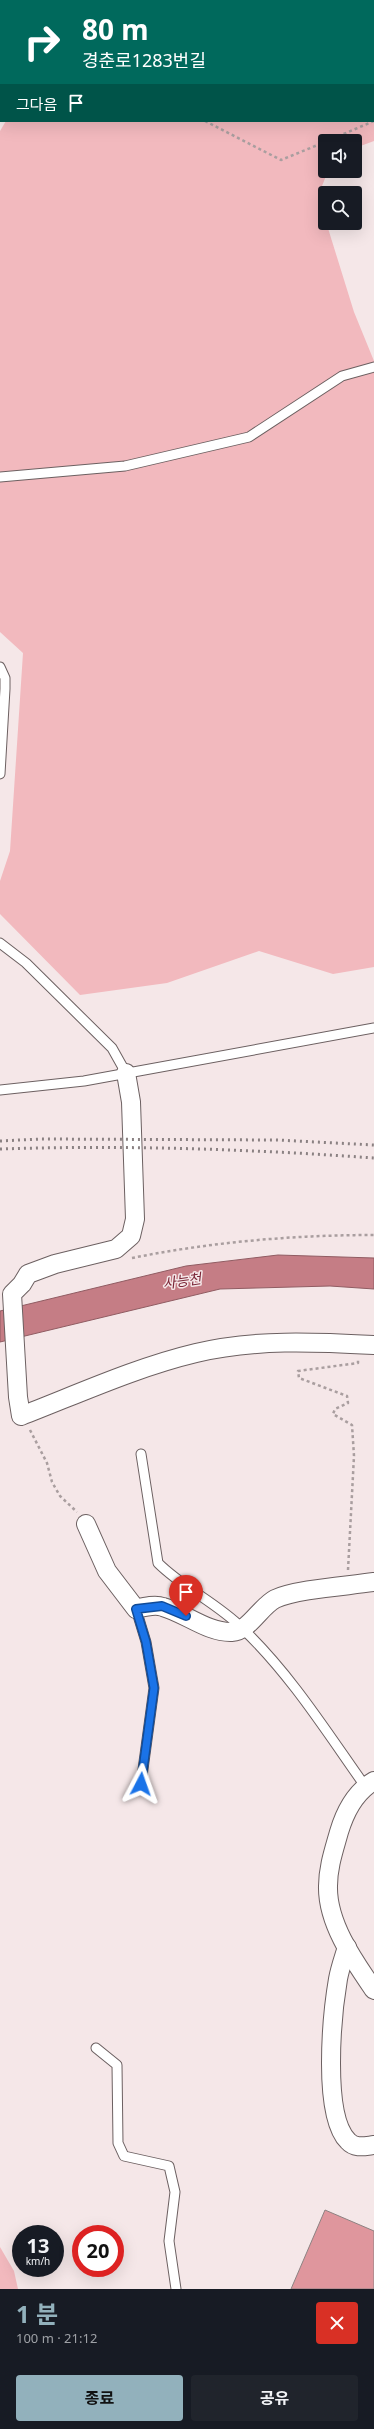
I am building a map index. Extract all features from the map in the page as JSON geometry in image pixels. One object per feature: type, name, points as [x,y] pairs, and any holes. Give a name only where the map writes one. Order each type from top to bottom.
[{"type":"street","points":[[126,1073],[132,1118],[135,1219],[132,1236],[116,1249],[55,1264],[28,1274],[22,1284],[12,1294],[18,1397],[22,1416],[145,1369],[195,1353],[285,1343],[366,1344]]},
{"type":"street","points":[[86,1524],[107,1570],[136,1609],[162,1606],[222,1631],[233,1632],[243,1628],[274,1600],[289,1594],[374,1582]]},
{"type":"street","points":[[370,1783],[345,1812],[330,1865],[328,1887],[335,1923],[347,1947],[374,1990]]},
{"type":"street","points":[[347,1947],[338,1977],[333,2009],[331,2056],[334,2102],[340,2130],[348,2142],[358,2147],[374,2145]]},
{"type":"lane","points":[[0,477],[125,466],[248,437],[342,376],[374,367]]},
{"type":"lane","points":[[0,667],[5,678],[5,689],[0,774]]},
{"type":"lane","points":[[0,943],[26,963],[112,1048],[126,1073]]},
{"type":"lane","points":[[0,1090],[84,1081],[374,1028]]},
{"type":"lane","points":[[141,1454],[158,1563],[168,1573],[223,1610],[243,1628],[283,1670],[370,1783]]},
{"type":"lane","points":[[136,1609],[146,1642],[154,1688],[141,1784]]},
{"type":"lane","points":[[96,2048],[117,2065],[118,2142],[124,2156],[169,2166],[175,2192],[169,2241],[176,2289]]},
{"type":"path","points":[[207,122],[281,160],[318,144]]},
{"type":"path","points":[[343,134],[372,122]]},
{"type":"path","points":[[128,1258],[190,1246],[297,1237],[374,1235]]},
{"type":"path","points":[[347,1586],[354,1456],[352,1425],[333,1414],[335,1408],[348,1403],[347,1396],[299,1378],[298,1371],[358,1364],[366,1344]]},
{"type":"path","points":[[22,1416],[40,1446],[52,1482],[60,1496],[74,1508],[86,1524]]},
{"type":"shaded area","points":[[5,122],[374,122],[374,141],[362,145],[362,134],[318,134],[318,178],[325,178],[322,186],[318,186],[318,230],[329,230],[354,312],[374,361],[374,967],[333,974],[259,951],[167,983],[80,995],[0,914],[0,881],[10,851],[23,653],[0,632],[0,131]]},
{"type":"shaded area","points":[[0,2247],[12,2268],[12,2277],[15,2277],[18,2289],[0,2289]]},
{"type":"water","name":"사능천","points":[[278,1255],[374,1258],[374,1289],[330,1286],[220,1289],[0,1342],[0,1311],[186,1266]]},
{"type":"building","points":[[325,2210],[374,2231],[374,2289],[291,2289]]},
{"type":"railway","points":[[0,1141],[41,1139],[277,1140],[374,1145]]},
{"type":"railway","points":[[0,1149],[93,1147],[187,1149],[281,1152],[374,1158]]},
{"type":"route","points":[[141,1784],[142,1766],[154,1688],[146,1642],[136,1609],[149,1606],[162,1606],[186,1616]]}]
